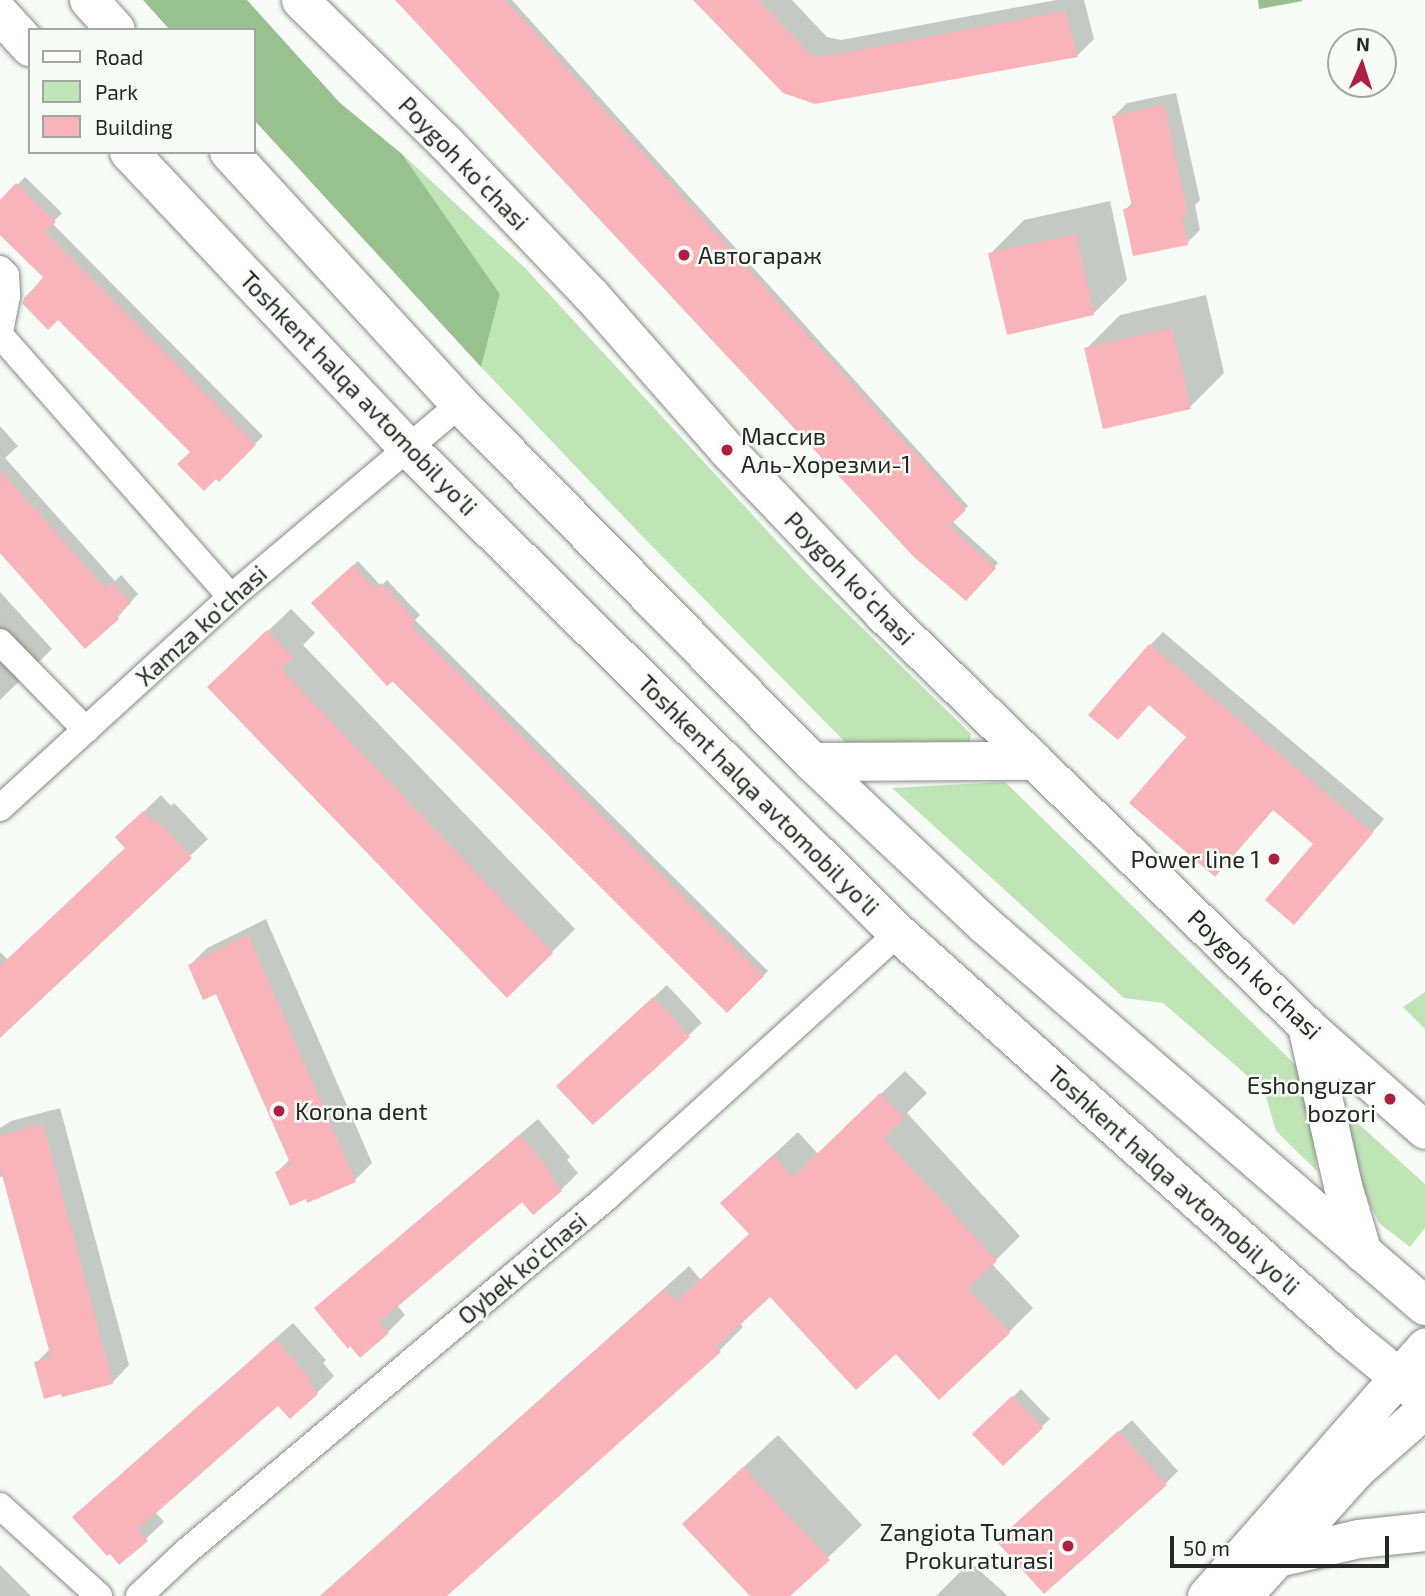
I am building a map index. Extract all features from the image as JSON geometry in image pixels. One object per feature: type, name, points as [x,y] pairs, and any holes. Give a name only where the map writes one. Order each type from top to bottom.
[{"type":"highway","points":[[89,0],[114,28]]},
{"type":"highway","points":[[0,14],[28,45]]},
{"type":"highway","name":"Toshkent halqa avtomobil yo'li","points":[[131,154],[407,447],[898,933],[1352,1339],[1411,1388]]},
{"type":"highway","points":[[231,154],[460,404],[812,762],[985,925],[1425,1306]]},
{"type":"highway","points":[[812,762],[1034,761]]},
{"type":"highway","points":[[1307,1026],[1343,1186],[1363,1253]]},
{"type":"highway","points":[[1278,1558],[1359,1539],[1425,1532]]},
{"type":"street","name":"Poygoh koʻchasi","points":[[300,0],[446,143],[582,285],[727,450],[883,614],[1307,1026],[1425,1130]]},
{"type":"street","points":[[0,269],[6,275],[7,296],[0,334],[230,597]]},
{"type":"street","name":"Xamza ko'chasi","points":[[0,808],[230,597],[460,404]]},
{"type":"street","points":[[0,642],[86,730]]},
{"type":"street","name":"Oybek ko'chasi","points":[[139,1596],[187,1551],[607,1197],[898,933]]},
{"type":"street","points":[[1206,1596],[1411,1388],[1425,1347]]},
{"type":"street","points":[[1243,1596],[1356,1470],[1425,1409]]},
{"type":"street","points":[[0,1506],[99,1596]]},
{"type":"green space","points":[[143,0],[247,0],[340,103],[402,154],[500,294],[481,367],[256,122],[256,28],[168,28]]},
{"type":"green space","points":[[1258,0],[1302,0],[1303,1],[1259,9]]},
{"type":"green space","points":[[402,154],[526,269],[809,576],[971,734],[968,749],[851,748],[642,536],[481,367],[500,294]]},
{"type":"green space","points":[[1005,782],[1306,1075],[1317,1171],[1276,1131],[1264,1090],[1163,1003],[1124,998],[892,788]]},
{"type":"green space","points":[[1425,992],[1425,1029],[1403,1007]]},
{"type":"green space","points":[[1340,1107],[1425,1184],[1425,1228],[1410,1247],[1379,1223],[1359,1181]]},
{"type":"building","name":"Автогараж","points":[[395,0],[505,0],[966,510],[949,526],[996,568],[966,601],[915,558]]},
{"type":"building","points":[[693,0],[758,0],[810,54],[822,57],[1065,11],[1078,57],[815,104],[783,93]]},
{"type":"building","points":[[1164,105],[1188,215],[1182,216],[1188,245],[1133,256],[1123,209],[1132,207],[1112,116]]},
{"type":"building","points":[[16,183],[56,222],[45,232],[256,445],[219,482],[216,479],[204,491],[177,464],[190,452],[58,320],[48,330],[22,303],[43,277],[0,235],[0,200]]},
{"type":"building","points":[[1076,234],[1094,315],[1007,335],[988,253]]},
{"type":"building","points":[[1172,328],[1191,409],[1103,429],[1084,348]]},
{"type":"building","points":[[0,470],[105,588],[112,582],[131,603],[117,615],[119,619],[85,649],[0,553]]},
{"type":"building","points":[[353,565],[375,589],[381,583],[416,621],[411,626],[764,976],[727,1013],[393,681],[387,686],[311,603]]},
{"type":"building","points":[[267,630],[293,658],[281,669],[553,953],[507,998],[207,687]]},
{"type":"building","points":[[1149,644],[1373,833],[1294,925],[1265,900],[1313,844],[1273,810],[1215,877],[1129,803],[1186,737],[1149,705],[1118,740],[1088,715]]},
{"type":"building","points":[[143,811],[153,822],[156,819],[192,858],[0,1038],[0,966],[125,848],[115,837]]},
{"type":"building","points":[[248,935],[356,1182],[307,1203],[306,1199],[290,1206],[275,1172],[291,1165],[216,994],[203,1000],[188,965]]},
{"type":"building","points":[[653,997],[690,1037],[593,1125],[556,1086]]},
{"type":"building","points":[[880,1093],[904,1118],[884,1138],[997,1261],[968,1288],[1010,1333],[939,1400],[896,1354],[856,1390],[770,1297],[716,1347],[721,1352],[447,1596],[320,1596],[664,1289],[676,1302],[749,1234],[720,1203],[773,1155],[793,1177]]},
{"type":"building","points":[[43,1124],[113,1384],[44,1399],[34,1362],[51,1358],[0,1167],[0,1136]]},
{"type":"building","points":[[520,1135],[554,1176],[551,1178],[562,1191],[533,1215],[522,1202],[379,1322],[389,1333],[360,1358],[350,1346],[348,1349],[314,1308]]},
{"type":"building","points":[[275,1339],[310,1379],[307,1381],[318,1394],[290,1419],[278,1406],[138,1529],[148,1541],[119,1565],[110,1554],[107,1556],[72,1517]]},
{"type":"building","points":[[1012,1396],[1043,1428],[1003,1466],[972,1434]]},
{"type":"building","points":[[1118,1431],[1167,1485],[1044,1594],[996,1541]]},
{"type":"building","points":[[743,1467],[830,1560],[790,1596],[750,1596],[682,1524]]},
{"type":"place","name":"Автогараж","points":[[684,255]]},
{"type":"place","name":"Массив Аль-Хорезми-1","points":[[727,450]]},
{"type":"place","name":"Power line 1","points":[[1274,859]]},
{"type":"place","name":"Eshonguzar bozori","points":[[1390,1099]]},
{"type":"place","name":"Korona dent","points":[[279,1111]]},
{"type":"place","name":"Zangiota Tuman Prokuraturasi","points":[[1068,1546]]}]
